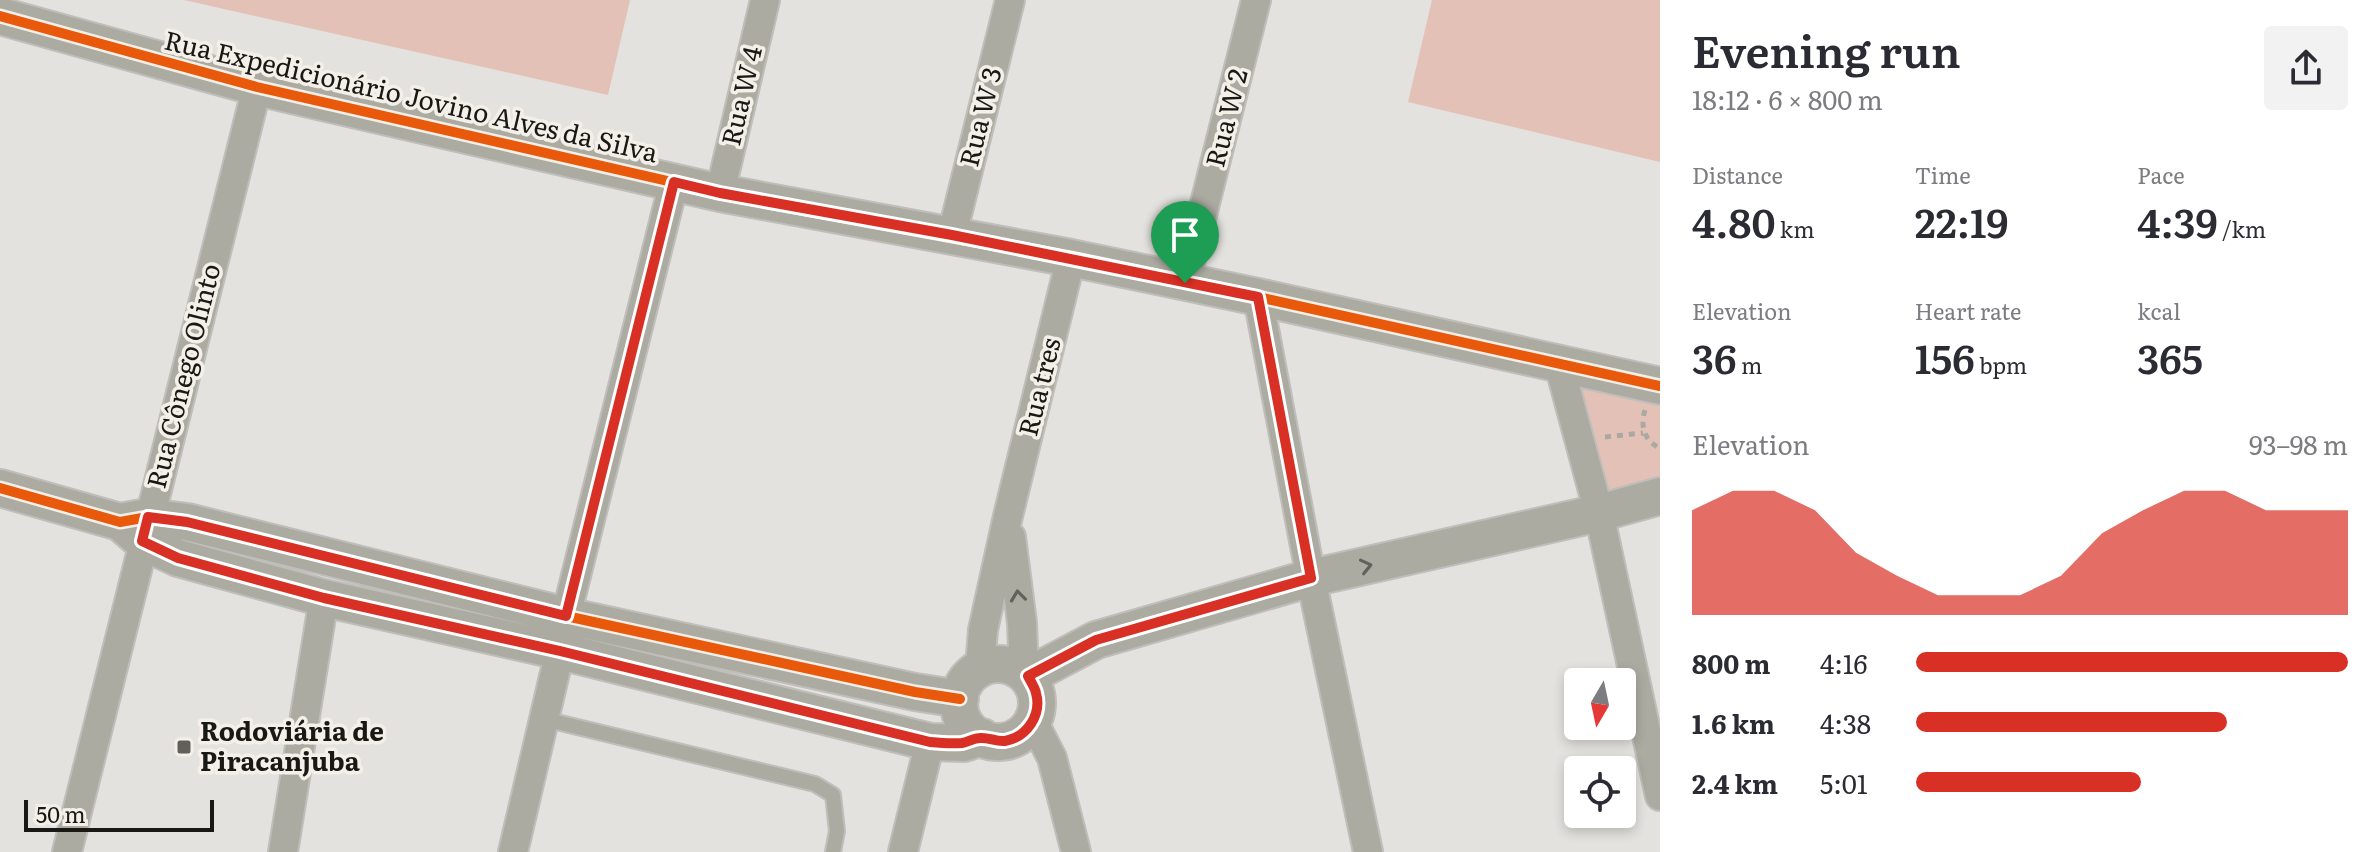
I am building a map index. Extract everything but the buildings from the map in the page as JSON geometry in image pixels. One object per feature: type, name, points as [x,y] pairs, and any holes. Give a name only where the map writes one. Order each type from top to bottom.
[{"type":"street","name":"Rua W 4","points":[[720,193],[765,0]]},
{"type":"street","name":"Rua W 3","points":[[952,235],[1010,0]]},
{"type":"street","name":"Rua W 2","points":[[1185,283],[1256,0]]},
{"type":"street","name":"Rua Expedicionário Jovino Alves da Silva","points":[[0,16],[257,87],[720,193],[1071,258],[1258,297],[1559,364],[1653,397]]},
{"type":"street","name":"Rua Cônego Olinto","points":[[67,852],[137,527],[257,87]]},
{"type":"street","points":[[513,852],[566,616],[674,182]]},
{"type":"street","name":"Rua tres","points":[[980,668],[983,630],[1008,516],[1071,258]]},
{"type":"street","points":[[1258,297],[1311,578],[1368,852]]},
{"type":"street","points":[[1559,364],[1599,513],[1660,796]]},
{"type":"street","points":[[0,488],[137,527],[178,558],[324,598],[560,651],[930,742],[964,743],[982,737]]},
{"type":"street","points":[[1026,675],[1096,640],[1311,578],[1599,513],[1660,496]]},
{"type":"street","points":[[1008,516],[1026,675]]},
{"type":"street","points":[[137,527],[187,522],[566,616],[915,692],[960,699]]},
{"type":"street","points":[[283,852],[324,598]]},
{"type":"street","points":[[995,664],[1011,665],[1026,675],[1036,692],[1038,707],[1026,730],[1005,741],[993,741],[972,731],[960,709],[964,684],[971,675],[980,668],[995,664]]},
{"type":"street","points":[[1033,721],[1052,758],[1076,852]]},
{"type":"street","points":[[903,852],[930,742]]},
{"type":"lane","points":[[544,719],[815,784],[833,795],[837,831],[833,852]]},
{"type":"path","points":[[1653,397],[1642,420],[1643,433],[1660,448]]},
{"type":"path","points":[[1593,438],[1643,433]]},
{"type":"shaded area","points":[[184,0],[630,0],[608,95]]},
{"type":"shaded area","points":[[1432,0],[1660,0],[1660,162],[1408,102]]},
{"type":"shaded area","points":[[1569,370],[1660,392],[1660,478],[1601,494]]},
{"type":"cycle path","points":[[0,16],[257,87],[720,193],[1071,258],[1660,386]]},
{"type":"cycle path","points":[[0,488],[120,522],[148,517],[187,522],[566,616],[915,692],[960,699]]},
{"type":"place","name":"Rodoviária de Piracanjuba","points":[[184,747]]},
{"type":"route","points":[[674,182],[1071,258],[1185,283],[1258,297],[1311,578],[1096,640],[1028,676],[1036,692],[1038,707],[1026,730],[1005,741],[982,737],[964,743],[930,742],[560,651],[324,598],[178,558],[142,541],[148,517],[187,522],[566,616],[674,182]]}]
